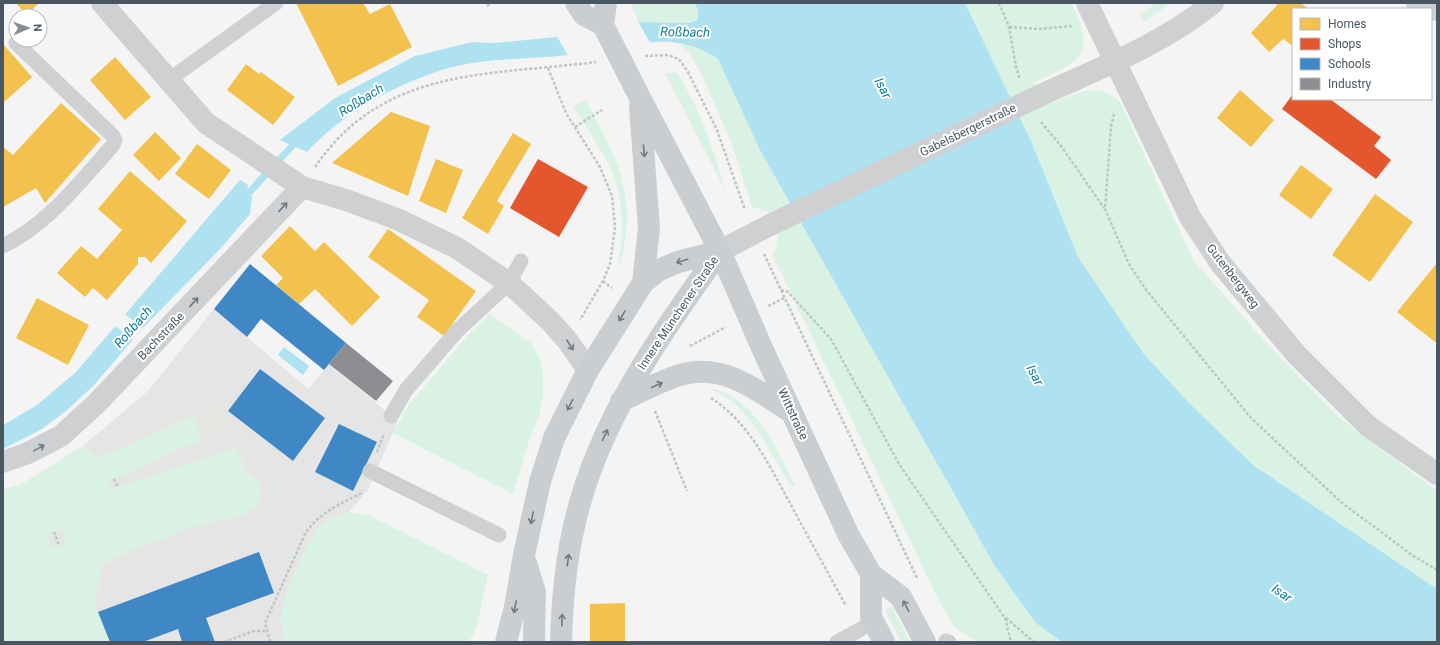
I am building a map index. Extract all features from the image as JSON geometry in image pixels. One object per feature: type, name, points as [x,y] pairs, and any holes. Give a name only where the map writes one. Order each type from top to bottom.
[{"type":"main road","points":[[576,3],[584,15],[603,24],[606,3]]},
{"type":"main road","name":"Wittstraße","points":[[603,24],[636,92],[720,250],[792,413],[848,534],[871,574],[901,597],[925,642]]},
{"type":"main road","points":[[636,92],[649,228],[643,283]]},
{"type":"main road","name":"Innere Münchener Straße","points":[[506,642],[515,607],[524,555],[540,482],[554,438],[588,370],[643,283],[660,270],[678,262],[720,250]]},
{"type":"main road","name":"Innere Münchener Straße","points":[[561,642],[563,598],[573,530],[597,452],[621,401],[656,341],[720,250]]},
{"type":"main road","points":[[621,401],[680,375],[694,372],[717,373],[735,378],[752,386],[792,413]]},
{"type":"main road","points":[[524,555],[535,592],[534,642]]},
{"type":"main road","name":"Wittstraße","points":[[871,574],[871,617],[867,626],[884,642]]},
{"type":"street","points":[[102,3],[170,79],[206,123],[296,183],[397,219],[456,248],[509,283],[550,321],[567,340],[588,370]]},
{"type":"street","name":"Gabelsbergerstraße","points":[[720,250],[1152,43],[1189,22],[1213,3]]},
{"type":"street","points":[[1417,3],[1431,8]]},
{"type":"street","name":"Gutenbergweg","points":[[1091,11],[1190,216],[1221,264],[1296,354],[1368,426],[1437,474]]},
{"type":"street","name":"Bachstraße","points":[[3,462],[28,453],[61,436],[87,412],[182,315],[296,183]]},
{"type":"lane","points":[[170,79],[276,3]]},
{"type":"lane","points":[[3,246],[24,234],[49,215],[113,145],[115,140],[113,136],[21,48]]},
{"type":"lane","points":[[391,416],[406,390],[457,330],[509,283],[521,261]]},
{"type":"lane","points":[[370,471],[499,535]]},
{"type":"lane","points":[[837,642],[867,626]]},
{"type":"path","points":[[487,6],[492,3]]},
{"type":"path","points":[[1000,3],[1009,27],[1051,29],[1078,25],[1091,11]]},
{"type":"path","points":[[296,183],[344,130],[370,112],[406,93],[445,80],[484,73],[571,65]]},
{"type":"path","points":[[548,68],[562,104],[600,167],[608,182],[612,196],[614,227],[610,264],[603,282],[578,324]]},
{"type":"path","points":[[696,89],[717,130],[754,233],[919,584]]},
{"type":"path","points":[[1105,208],[1112,118],[1116,108],[1122,104],[1135,102]]},
{"type":"path","points":[[575,127],[602,110]]},
{"type":"path","points":[[1069,158],[1105,208],[1129,264],[1147,291],[1251,418],[1342,503],[1412,555],[1437,570]]},
{"type":"path","points":[[780,290],[788,292],[831,339],[898,464],[1005,618],[1034,642]]},
{"type":"path","points":[[690,346],[721,330]]},
{"type":"path","points":[[684,342],[690,346],[691,352]]},
{"type":"path","points":[[709,397],[722,405],[743,426],[762,451],[867,626]]},
{"type":"path","points":[[621,401],[654,408],[687,491]]},
{"type":"path","points":[[270,642],[265,623],[306,532],[314,520],[339,504],[360,494],[391,416]]},
{"type":"path","points":[[114,479],[118,487]]},
{"type":"path","points":[[54,532],[59,545]]},
{"type":"path","points":[[1005,618],[1011,642]]},
{"type":"path","points":[[224,642],[254,631],[267,631]]},
{"type":"shaded area","points":[[214,309],[308,389],[329,364],[398,421],[368,490],[349,512],[331,518],[288,590],[281,619],[285,642],[3,642],[3,490],[22,484],[83,446],[148,391]]},
{"type":"green space","points":[[630,3],[695,3],[698,10],[697,20],[689,23],[639,22]]},
{"type":"green space","points":[[965,3],[1072,3],[1083,34],[1083,45],[1080,54],[1074,61],[1051,75],[1035,82],[1046,105],[1075,94],[1093,90],[1102,91],[1111,95],[1120,102],[1193,260],[1269,346],[1342,420],[1437,491],[1437,589],[1253,465],[1188,402],[1143,353],[1078,257],[1031,141]]},
{"type":"green space","points":[[1156,3],[1171,3],[1145,21],[1140,15]]},
{"type":"green space","points":[[679,44],[700,49],[718,59],[760,150],[996,568],[1036,623],[1062,642],[978,642],[955,628],[938,599],[773,256],[778,237],[775,224],[768,211],[752,207],[732,144],[701,73],[689,53]]},
{"type":"green space","points":[[665,73],[677,73],[693,100],[706,130],[725,190]]},
{"type":"green space","points":[[586,101],[616,160],[626,198],[627,218],[625,240],[620,264],[618,263],[622,217],[616,183],[604,155],[573,106]]},
{"type":"green space","points":[[490,314],[531,343],[540,359],[543,376],[543,395],[539,415],[530,437],[513,494],[393,433],[409,405],[467,336]]},
{"type":"green space","points":[[710,388],[726,393],[740,402],[752,413],[763,426],[772,441],[795,486],[790,485],[764,440],[740,409],[724,396]]},
{"type":"green space","points":[[193,416],[203,439],[108,482],[110,489],[237,447],[244,468],[255,478],[261,488],[259,505],[240,516],[193,527],[130,551],[103,564],[94,602],[110,642],[3,642],[3,490],[22,484],[83,446],[98,458]],"holes":[[[62,529],[66,543],[52,548],[47,535]]]},
{"type":"green space","points":[[349,512],[371,516],[488,575],[476,629],[469,642],[285,642],[281,621],[284,602],[305,549],[315,532],[322,524]]},
{"type":"green space","points":[[892,606],[910,642],[901,642],[885,610]]},
{"type":"sand","points":[[217,405],[227,429],[203,439],[193,416]]},
{"type":"water","name":"Isar","points":[[695,3],[965,3],[1031,141],[1078,257],[1143,353],[1188,402],[1253,465],[1437,589],[1437,642],[1062,642],[1036,623],[996,568],[760,150],[718,59],[713,55],[690,46],[671,42],[659,42],[634,44],[552,57],[489,61],[457,66],[405,84],[369,102],[337,125],[307,152],[280,140],[335,98],[415,56],[472,42],[494,43],[557,37],[639,22],[689,23],[697,20],[698,18]]},
{"type":"water","points":[[240,180],[247,184],[252,196],[250,214],[221,248],[143,328],[94,385],[67,410],[42,429],[3,449],[3,425],[37,405],[76,372]]},
{"type":"water","points":[[284,347],[309,366],[303,375],[278,355]]},
{"type":"pier","name":"Roßbach","points":[[638,21],[651,45],[569,57],[556,35]]},
{"type":"pier","points":[[125,314],[143,328],[133,340],[115,326]]},
{"type":"building: Homes","points":[[16,3],[39,3],[34,8],[20,8]]},
{"type":"building: Homes","points":[[296,3],[363,3],[370,14],[390,4],[412,47],[338,86]]},
{"type":"building: Homes","points":[[1279,3],[1300,3],[1308,8],[1292,8],[1292,45],[1283,39],[1269,52],[1251,33]]},
{"type":"building: Homes","points":[[3,44],[32,77],[3,103]]},
{"type":"building: Homes","points":[[115,57],[151,97],[125,120],[90,80]]},
{"type":"building: Homes","points":[[246,64],[259,74],[261,72],[295,97],[273,125],[227,90]]},
{"type":"building: Homes","points":[[1240,90],[1274,120],[1251,147],[1217,118]]},
{"type":"building: Homes","points":[[61,103],[101,139],[45,203],[36,188],[3,207],[3,147],[13,155]]},
{"type":"building: Homes","points":[[391,112],[430,126],[408,196],[332,163]]},
{"type":"building: Homes","points":[[155,132],[181,158],[159,181],[133,155]]},
{"type":"building: Homes","points":[[513,133],[531,144],[497,201],[504,206],[488,234],[462,218]]},
{"type":"building: Homes","points":[[197,144],[231,170],[209,199],[175,174]]},
{"type":"building: Homes","points":[[436,159],[463,170],[446,213],[419,201]]},
{"type":"building: Homes","points":[[1301,165],[1333,189],[1311,219],[1279,195]]},
{"type":"building: Homes","points":[[130,171],[187,221],[151,263],[145,257],[138,257],[138,264],[107,300],[93,288],[85,297],[57,273],[81,246],[97,259],[122,230],[98,209]]},
{"type":"building: Homes","points":[[1375,194],[1413,222],[1370,282],[1332,255]]},
{"type":"building: Homes","points":[[290,226],[315,251],[324,242],[380,297],[352,326],[315,289],[299,304],[276,285],[283,278],[261,256]]},
{"type":"building: Homes","points":[[388,229],[476,291],[444,336],[417,317],[429,300],[368,257]]},
{"type":"building: Homes","points":[[1437,263],[1437,340],[1435,342],[1397,312]]},
{"type":"building: Homes","points":[[37,298],[89,325],[68,365],[16,338]]},
{"type":"building: Homes","points":[[625,603],[625,642],[590,642],[590,604]]},
{"type":"building: Shops","points":[[1292,95],[1292,100],[1331,100],[1381,137],[1374,146],[1391,160],[1376,179],[1282,109]]},
{"type":"building: Shops","points":[[538,159],[588,187],[559,237],[510,208]]},
{"type":"building: Schools","points":[[250,264],[346,343],[324,370],[261,319],[247,337],[214,309]]},
{"type":"building: Schools","points":[[260,369],[325,418],[293,461],[228,411]]},
{"type":"building: Schools","points":[[339,424],[377,442],[353,491],[315,472]]},
{"type":"building: Schools","points":[[259,552],[274,593],[206,618],[215,642],[182,642],[178,629],[143,642],[110,642],[98,612]]},
{"type":"building: Industry","points":[[346,343],[393,381],[376,401],[329,364]]},
{"type":"waterway","name":"Roßbach","points":[[245,197],[293,145],[301,140]]}]
